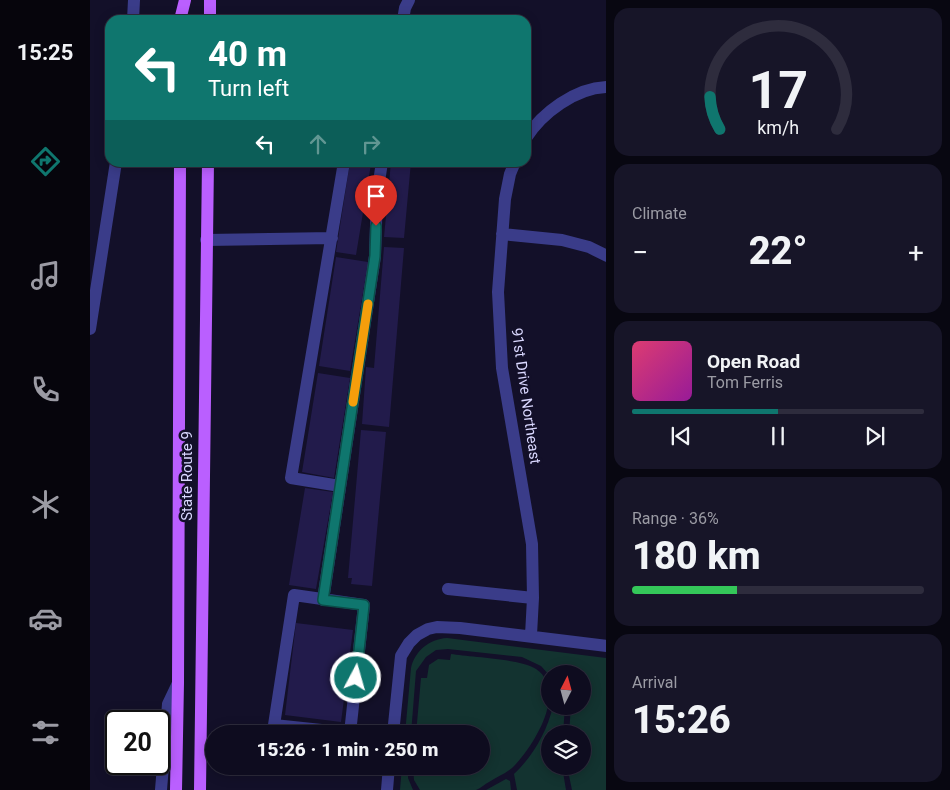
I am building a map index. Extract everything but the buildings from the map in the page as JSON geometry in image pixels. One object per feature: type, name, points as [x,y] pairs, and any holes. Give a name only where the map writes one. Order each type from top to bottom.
[{"type":"main road","points":[[181,15],[185,0]]},
{"type":"main road","points":[[210,0],[210,15]]},
{"type":"main road","name":"State Route 9","points":[[176,790],[180,167]]},
{"type":"main road","name":"State Route 9","points":[[200,790],[208,167]]},
{"type":"street","points":[[132,15],[134,0]]},
{"type":"street","points":[[531,131],[554,108],[576,95],[606,87]]},
{"type":"street","points":[[90,328],[115,167]]},
{"type":"street","points":[[340,486],[291,478],[343,167]]},
{"type":"street","points":[[323,600],[375,256],[377,195],[381,167]]},
{"type":"street","name":"91st Drive Northeast","points":[[513,167],[507,191],[498,292],[502,368],[532,544],[533,612],[531,635]]},
{"type":"street","points":[[502,234],[562,240],[589,247],[606,256]]},
{"type":"street","points":[[206,240],[332,238]]},
{"type":"street","points":[[448,589],[533,598]]},
{"type":"street","points":[[294,596],[323,600],[364,605],[350,733],[274,725],[294,596]]},
{"type":"street","points":[[394,725],[401,656],[409,643],[417,635],[428,629],[437,627],[460,628],[531,635],[606,646]]},
{"type":"street","points":[[160,790],[168,704],[178,683]]},
{"type":"street","points":[[387,790],[389,775]]},
{"type":"green space","points":[[447,638],[606,658],[606,790],[572,790],[569,775],[591,775],[591,725],[570,725],[570,715],[591,715],[591,665],[541,666],[522,657],[448,649],[436,650],[426,657],[416,671],[412,725],[406,725],[413,662],[419,651],[429,643]]},
{"type":"green space","points":[[451,654],[508,661],[536,669],[541,675],[541,715],[545,715],[529,748],[507,772],[476,790],[420,790],[414,780],[414,775],[490,775],[490,725],[417,725],[421,678],[427,678],[429,665],[438,659],[450,660]]},
{"type":"green space","points":[[564,715],[564,725],[547,725],[550,716]]},
{"type":"green space","points":[[541,737],[541,775],[564,775],[566,790],[517,790],[514,774]]},
{"type":"green space","points":[[401,775],[408,775],[413,790],[400,790]]},
{"type":"green space","points":[[506,779],[510,781],[511,790],[486,790]]},
{"type":"slow traffic","points":[[353,402],[368,304]]},
{"type":"route","points":[[356,678],[364,605],[323,600],[375,256],[376,226]]}]
